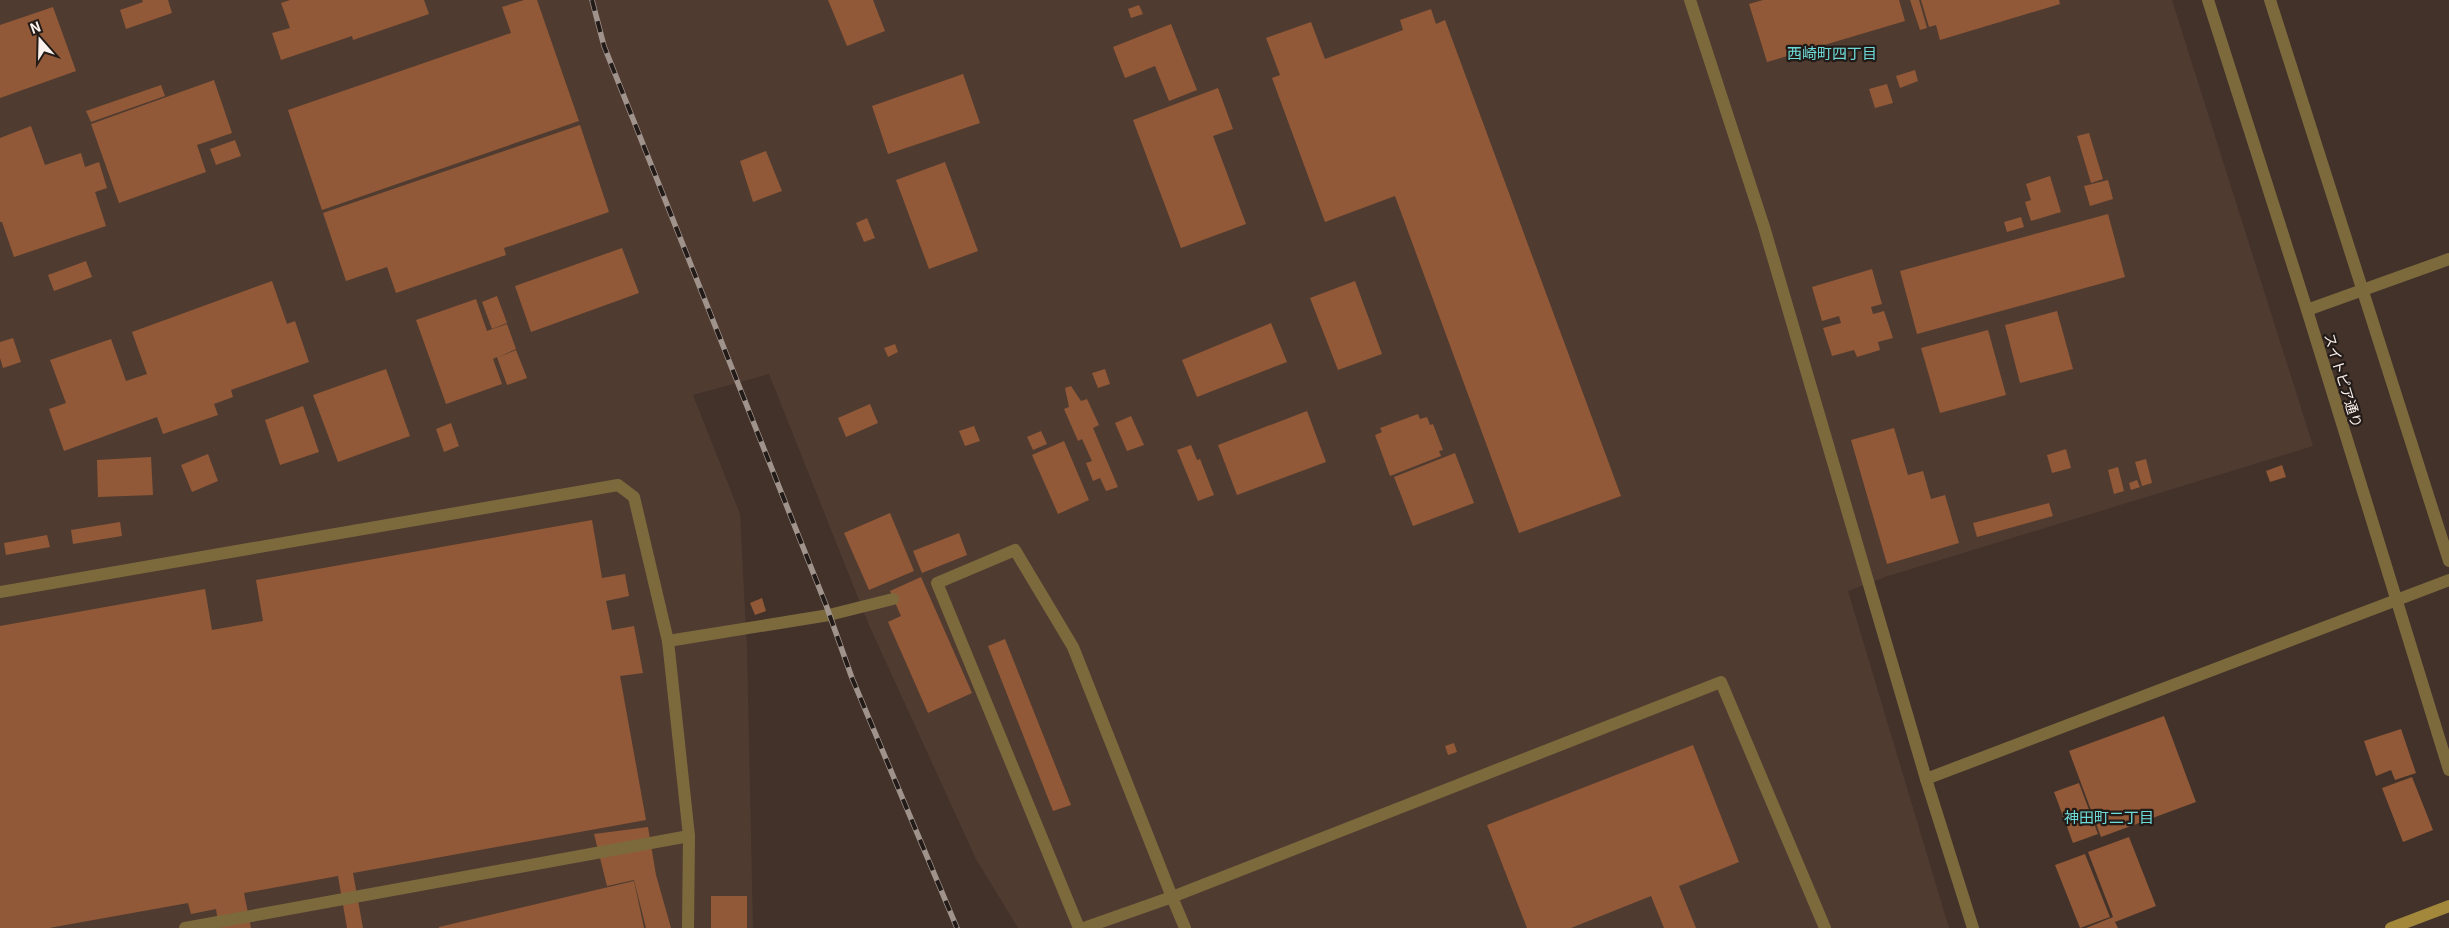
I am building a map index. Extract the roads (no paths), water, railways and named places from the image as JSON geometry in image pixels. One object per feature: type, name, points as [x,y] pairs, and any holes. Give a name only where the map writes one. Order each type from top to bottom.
[{"type":"main road","points":[[2392,928],[2449,906]]},
{"type":"street","points":[[1690,0],[1764,227],[1926,779],[1973,928]]},
{"type":"street","name":"スイトピア通り","points":[[2208,0],[2307,310],[2449,770]]},
{"type":"street","points":[[2270,0],[2449,561]]},
{"type":"street","points":[[2307,310],[2449,259]]},
{"type":"street","points":[[0,592],[618,484],[634,497],[668,641],[689,836],[688,928]]},
{"type":"street","points":[[1079,928],[931,585],[1014,550],[1073,647],[1185,928]]},
{"type":"street","points":[[1926,779],[2449,580]]},
{"type":"street","points":[[668,641],[830,615],[893,599]]},
{"type":"street","points":[[1084,928],[1172,897],[1721,682],[1826,928]]},
{"type":"street","points":[[185,928],[689,836]]},
{"type":"railway","points":[[592,0],[604,46],[826,605],[852,678],[957,928]]},
{"type":"district","name":"西崎町四丁目","points":[[1832,52]]},
{"type":"district","name":"神田町二丁目","points":[[2109,816]]}]
